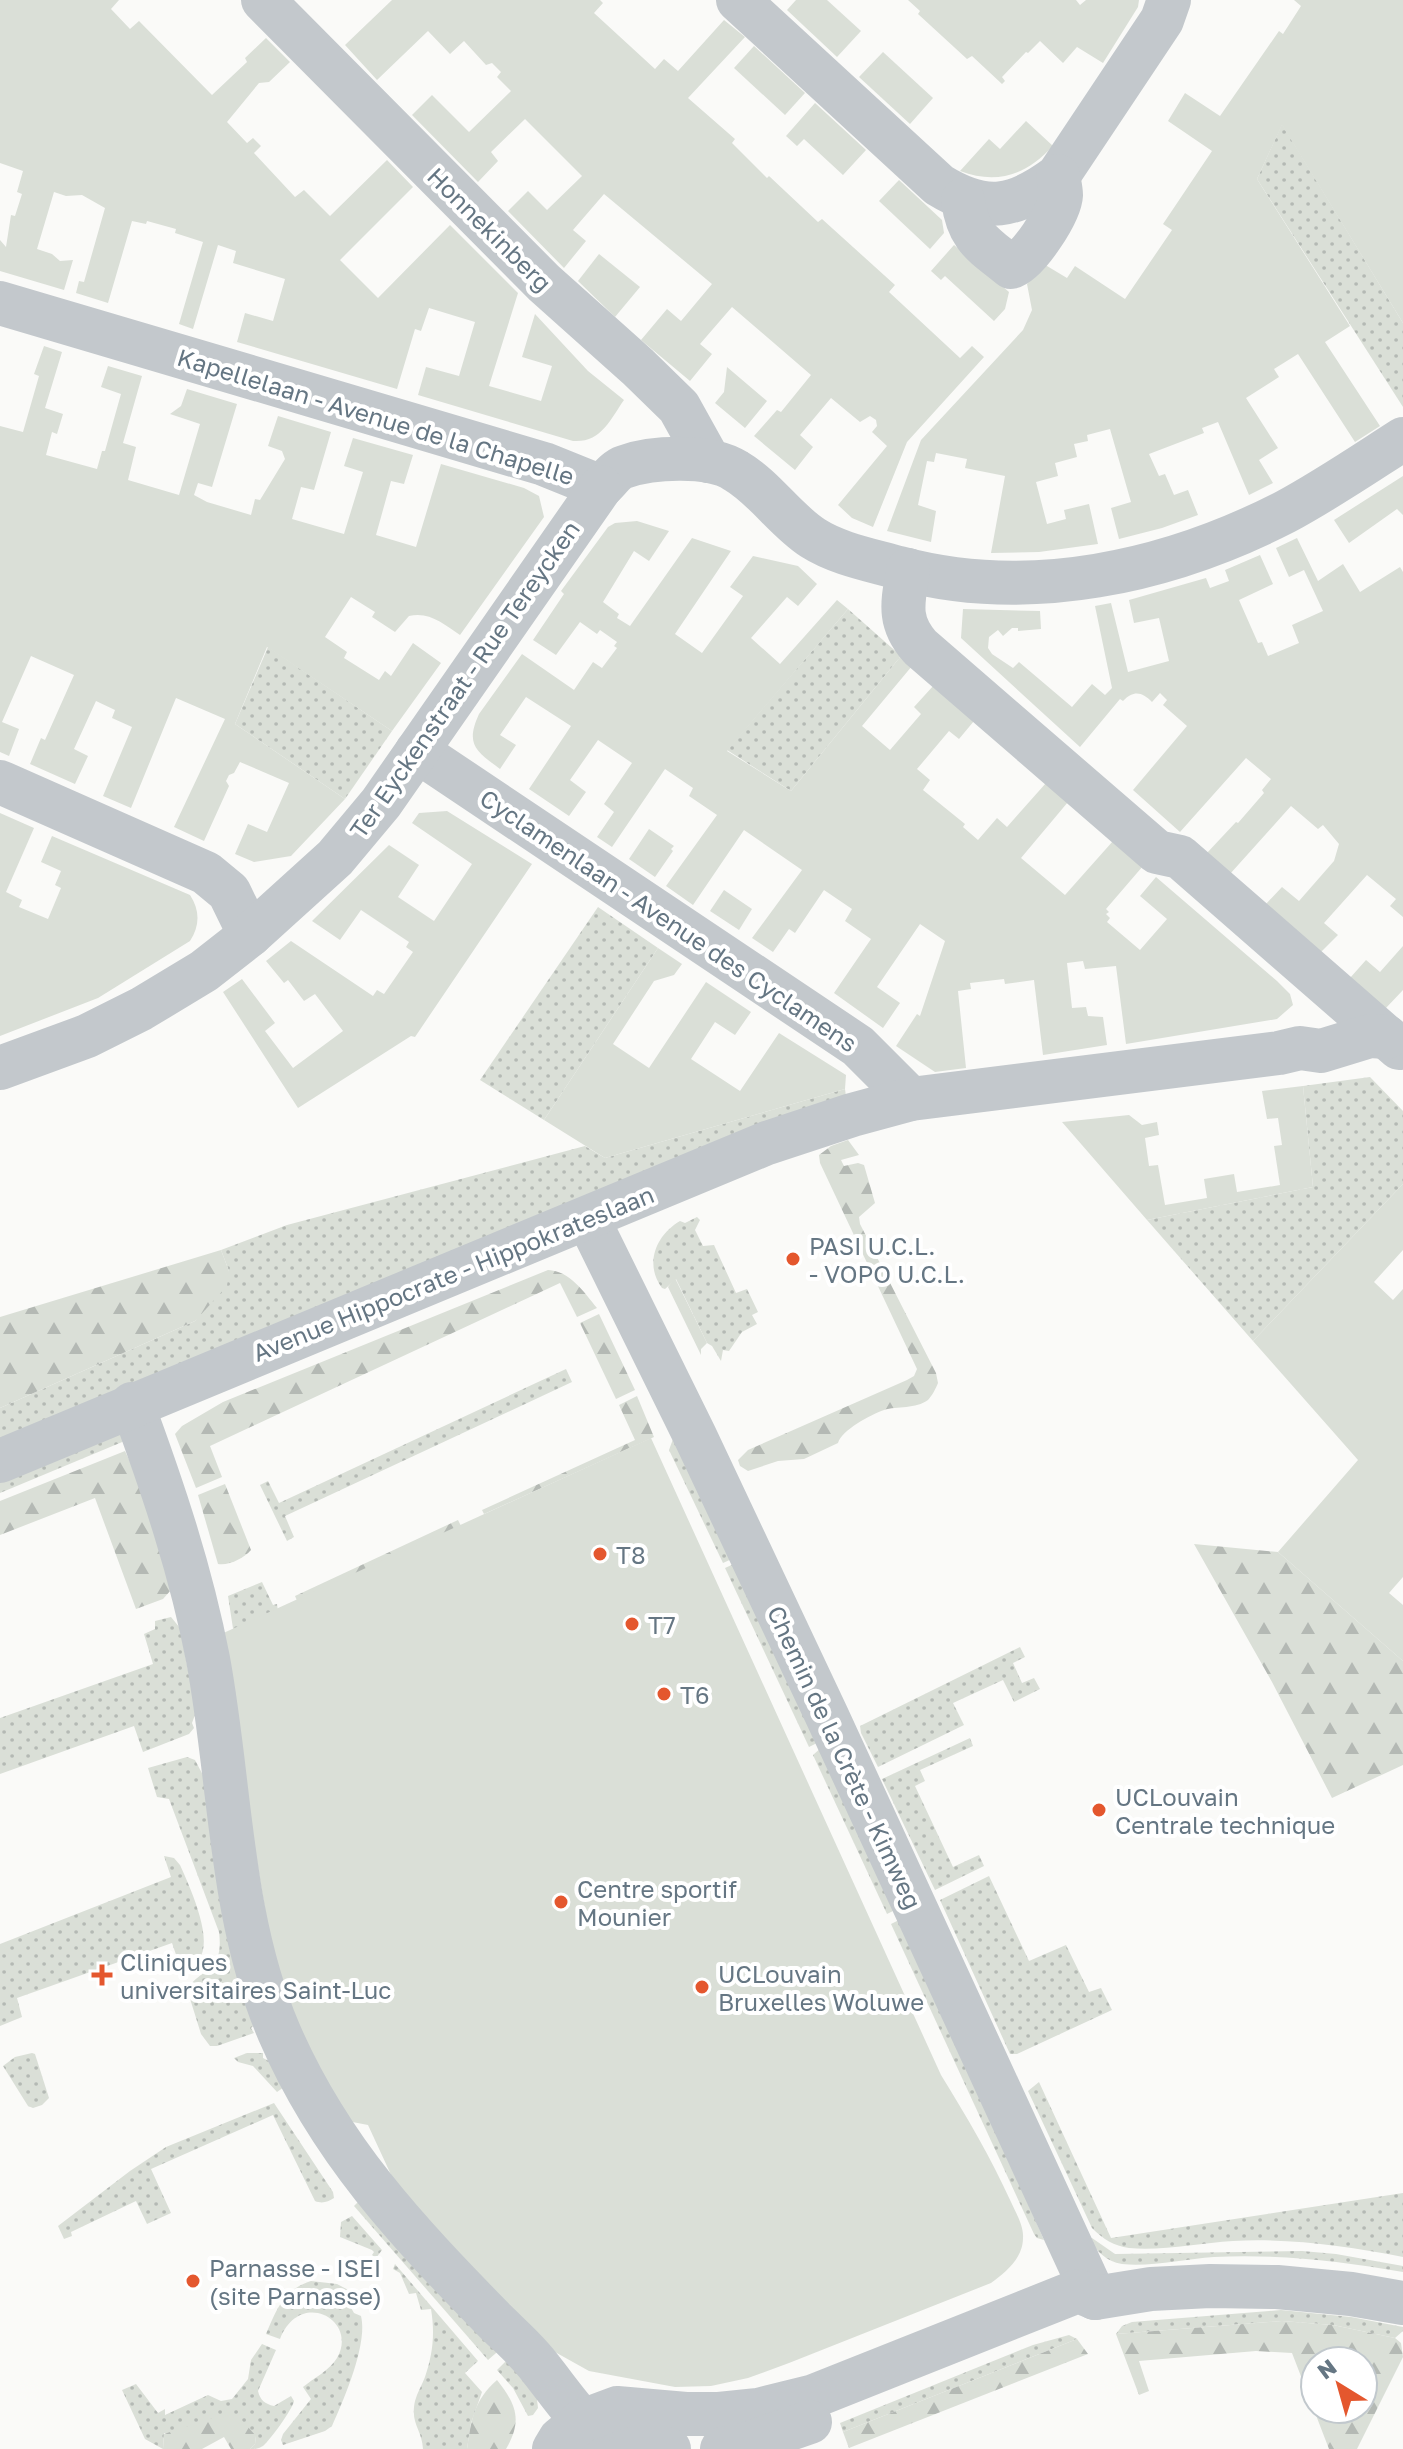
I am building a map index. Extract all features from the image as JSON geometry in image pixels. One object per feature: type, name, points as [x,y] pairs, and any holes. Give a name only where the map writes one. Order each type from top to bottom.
[{"type":"street","name":"Honnekinberg","points":[[263,0],[544,283],[679,407],[709,461]]},
{"type":"street","points":[[738,0],[939,185],[963,200],[988,204],[1016,201],[1038,191],[1058,176],[1162,20],[1169,0]]},
{"type":"street","points":[[963,200],[966,222],[977,240],[1011,267],[1020,264],[1053,219],[1061,197],[1058,176]]},
{"type":"street","name":"Kapellelaan - Avenue de la Chapelle","points":[[0,303],[544,464],[601,487],[621,468],[662,459],[709,461],[735,470],[814,539],[908,570],[981,581],[1028,583],[1088,577],[1180,556],[1287,511],[1403,439]]},
{"type":"street","name":"Ter Eyckenstraat - Rue Tereycken","points":[[0,1068],[87,1036],[141,1009],[204,971],[250,935],[351,841],[601,487]]},
{"type":"street","points":[[908,570],[904,622],[910,636],[920,647],[1157,852],[1180,857],[1395,1044]]},
{"type":"street","name":"Cyclamenlaan - Avenue des Cyclamens","points":[[417,751],[858,1046],[911,1099]]},
{"type":"street","points":[[0,782],[206,873],[229,892],[250,935]]},
{"type":"street","points":[[1300,1048],[1331,1018],[1335,1001],[1333,991]]},
{"type":"street","name":"Avenue Hippocrate - Hippokrateslaan","points":[[0,1461],[767,1143],[852,1115],[911,1099],[1300,1048],[1321,1051],[1370,1036],[1395,1044]]},
{"type":"street","name":"Chemin de la Crète - Kimweg","points":[[588,1219],[827,1716],[1095,2298]]},
{"type":"street","points":[[132,1404],[173,1515],[208,1659],[245,1914],[260,1978],[279,2031],[304,2084],[342,2148],[365,2179],[441,2266],[540,2367],[583,2440],[617,2408],[686,2414],[758,2410],[814,2396],[1078,2291],[1095,2298],[1151,2289],[1277,2287],[1403,2303]]},
{"type":"street","points":[[722,2449],[746,2444],[833,2414],[1073,2322],[1095,2298]]},
{"type":"street","points":[[630,2449],[669,2449]]},
{"type":"green space","points":[[0,0],[119,0],[111,9],[130,29],[139,21],[212,95],[247,62],[245,58],[266,38],[290,62],[269,82],[259,83],[227,122],[247,143],[253,138],[261,146],[254,153],[295,197],[304,190],[330,216],[387,160],[413,187],[340,260],[378,298],[450,225],[518,293],[489,386],[541,401],[552,366],[522,357],[535,314],[588,371],[624,400],[598,434],[583,441],[573,441],[418,395],[426,367],[459,376],[475,322],[429,308],[421,331],[415,329],[397,389],[237,342],[245,313],[273,321],[285,279],[233,263],[236,251],[218,245],[193,329],[179,324],[203,242],[175,233],[176,229],[147,221],[146,224],[132,221],[108,303],[76,293],[79,281],[84,282],[105,208],[82,195],[66,196],[54,192],[37,249],[52,254],[60,261],[73,260],[64,290],[0,271],[0,240],[6,247],[11,215],[15,216],[22,194],[17,192],[23,171],[0,163]]},
{"type":"green space","points":[[392,0],[600,0],[603,3],[594,13],[655,69],[664,59],[678,71],[724,20],[745,37],[688,98],[735,139],[732,143],[767,178],[769,176],[818,222],[822,219],[895,285],[889,292],[960,358],[972,346],[984,357],[907,442],[873,527],[852,518],[838,505],[887,446],[872,432],[877,426],[876,420],[870,416],[860,422],[831,398],[800,435],[813,447],[795,470],[754,436],[777,410],[781,412],[811,375],[732,307],[700,344],[712,354],[690,381],[641,340],[667,309],[681,321],[712,284],[604,194],[573,230],[586,241],[564,268],[508,211],[528,191],[547,210],[582,176],[525,119],[491,152],[498,161],[478,182],[412,115],[432,95],[469,132],[511,91],[497,77],[501,72],[492,63],[486,65],[464,41],[450,54],[428,31],[377,80],[345,45]]},
{"type":"green space","points":[[796,0],[827,0],[861,31],[837,57],[787,10]]},
{"type":"green space","points":[[908,0],[1076,0],[1080,5],[1086,0],[1139,0],[1138,7],[1103,63],[1077,47],[1063,63],[1040,41],[1002,77],[1005,81],[1002,84],[972,56],[967,59],[918,14],[920,11]]},
{"type":"green space","points":[[1294,0],[1403,0],[1403,323],[1282,125],[1257,179],[1350,326],[1325,342],[1380,426],[1355,442],[1298,354],[1274,369],[1279,377],[1246,398],[1278,448],[1259,460],[1273,483],[1249,495],[1218,422],[1202,428],[1204,433],[1149,454],[1159,476],[1165,474],[1174,495],[1188,490],[1198,515],[1119,539],[1111,508],[1131,502],[1110,429],[1087,435],[1088,441],[1074,444],[1077,457],[1055,463],[1058,476],[1036,482],[1047,524],[1066,519],[1064,510],[1089,504],[1098,544],[1039,552],[991,553],[1005,476],[965,468],[967,459],[936,453],[934,462],[927,461],[918,505],[936,511],[931,542],[887,531],[921,440],[1023,330],[1032,310],[1027,284],[1042,263],[1067,278],[1075,266],[1125,299],[1172,230],[1163,224],[1212,151],[1168,121],[1185,93],[1220,116],[1279,31],[1283,34],[1301,6]]},
{"type":"green space","points":[[754,46],[805,93],[785,115],[734,68]]},
{"type":"green space","points":[[883,52],[933,98],[910,124],[859,77]]},
{"type":"green space","points":[[815,103],[866,150],[843,175],[804,139],[797,146],[786,136]]},
{"type":"green space","points":[[1026,121],[1053,146],[1043,156],[1021,170],[999,177],[960,171],[989,139],[1000,149]]},
{"type":"green space","points":[[1282,124],[1403,323],[1403,407],[1257,179]]},
{"type":"green space","points":[[899,180],[942,220],[944,233],[930,249],[879,201]]},
{"type":"green space","points":[[954,245],[1009,292],[1005,309],[994,321],[945,276],[941,280],[931,271]]},
{"type":"green space","points":[[599,254],[640,287],[615,317],[578,281]]},
{"type":"green space","points":[[44,346],[62,352],[45,408],[63,414],[57,434],[52,432],[46,455],[97,469],[121,394],[101,387],[108,366],[142,376],[123,443],[136,447],[128,480],[179,495],[200,424],[170,414],[181,406],[187,389],[237,404],[212,487],[198,483],[194,495],[207,502],[251,515],[255,499],[260,500],[285,459],[282,451],[268,446],[278,416],[331,432],[314,490],[301,487],[292,519],[344,534],[363,472],[344,466],[353,438],[413,455],[404,484],[391,481],[376,535],[416,547],[441,464],[524,488],[539,496],[544,517],[460,635],[423,615],[409,616],[395,632],[372,617],[375,612],[351,597],[325,637],[347,652],[344,658],[379,680],[385,671],[391,676],[413,643],[441,663],[392,731],[267,647],[235,724],[345,799],[291,856],[254,862],[235,854],[248,824],[267,832],[289,783],[240,762],[226,781],[229,786],[204,841],[174,827],[225,719],[176,698],[131,808],[103,796],[132,727],[112,718],[115,710],[96,701],[74,749],[88,756],[75,784],[30,764],[41,738],[45,740],[74,675],[31,656],[2,722],[19,729],[9,756],[0,752],[0,426],[23,432],[39,376],[34,374]]},
{"type":"green space","points":[[727,367],[767,401],[745,428],[715,403],[724,392]]},
{"type":"green space","points":[[1403,476],[1403,515],[1397,509],[1349,543],[1334,520]]},
{"type":"green space","points":[[637,521],[669,531],[649,561],[634,551],[603,602],[619,614],[617,618],[630,626],[692,538],[731,551],[675,634],[702,653],[743,596],[730,587],[753,556],[798,566],[817,584],[798,606],[787,597],[751,638],[780,664],[837,600],[848,609],[727,751],[791,791],[901,656],[912,666],[862,726],[890,750],[921,714],[914,707],[934,685],[974,721],[959,739],[949,731],[917,769],[930,780],[923,790],[965,824],[963,827],[978,840],[997,818],[1007,827],[1046,783],[1068,802],[1021,858],[1065,895],[1113,841],[1143,866],[1106,909],[1110,918],[1107,922],[1140,950],[1167,919],[1140,896],[1156,877],[1277,981],[1290,994],[1293,1005],[1277,1019],[1126,1044],[1116,966],[1085,969],[1083,961],[1067,963],[1072,1008],[1086,1007],[1088,1016],[1103,1017],[1107,1045],[1043,1055],[1034,980],[1005,984],[1004,979],[970,983],[971,989],[958,991],[966,1068],[935,1072],[896,1046],[917,1014],[920,1016],[945,941],[920,924],[877,987],[900,1003],[883,1028],[834,993],[871,939],[845,921],[852,909],[824,890],[795,933],[789,929],[773,952],[752,938],[802,870],[744,830],[693,905],[666,886],[717,815],[689,796],[693,788],[665,769],[612,847],[597,837],[614,812],[604,804],[632,763],[598,740],[570,780],[586,792],[569,816],[529,789],[571,726],[526,697],[500,735],[516,745],[500,769],[475,746],[473,733],[479,714],[522,654],[574,690],[593,662],[602,668],[617,648],[614,646],[617,642],[600,630],[597,634],[580,622],[556,655],[533,640],[564,594],[561,591],[608,527],[615,523]]},
{"type":"green space","points":[[1297,538],[1318,581],[1343,564],[1360,592],[1400,567],[1403,572],[1403,917],[1390,906],[1396,899],[1367,875],[1324,923],[1338,935],[1321,952],[1265,905],[1282,887],[1299,901],[1334,861],[1339,844],[1323,825],[1318,829],[1291,806],[1230,874],[1206,854],[1264,793],[1262,790],[1271,779],[1246,758],[1180,832],[1133,790],[1187,726],[1163,705],[1167,700],[1160,693],[1152,702],[1138,694],[1123,701],[1120,699],[1080,747],[961,638],[963,609],[1040,611],[1041,629],[1018,631],[1018,628],[1012,628],[1003,636],[998,630],[989,637],[988,648],[1013,668],[1019,662],[1072,707],[1092,684],[1105,695],[1112,688],[1095,606],[1111,603],[1128,672],[1169,661],[1159,618],[1134,623],[1129,600],[1206,578],[1210,588],[1229,581],[1225,570],[1260,555],[1273,584],[1239,600],[1258,643],[1262,642],[1268,656],[1299,643],[1292,625],[1323,611],[1304,570],[1289,577],[1276,548]]},
{"type":"green space","points":[[848,609],[901,656],[791,791],[727,750]]},
{"type":"green space","points":[[268,647],[392,731],[345,799],[235,724]]},
{"type":"green space","points":[[447,811],[532,864],[415,1037],[411,1036],[298,1108],[223,992],[242,979],[275,1023],[265,1031],[293,1068],[343,1031],[315,994],[304,1001],[288,980],[284,983],[266,961],[291,941],[373,996],[377,990],[384,994],[413,952],[406,947],[409,942],[361,910],[340,940],[312,921],[389,845],[419,865],[398,897],[434,921],[472,864],[412,823],[419,813]]},
{"type":"green space","points":[[0,813],[34,828],[6,892],[22,900],[19,907],[48,919],[61,888],[55,885],[61,871],[41,862],[52,836],[190,895],[198,918],[190,941],[98,998],[0,1036]]},
{"type":"green space","points":[[649,829],[674,846],[655,877],[629,859]]},
{"type":"green space","points":[[724,890],[752,909],[739,930],[710,911]]},
{"type":"green space","points":[[598,907],[658,948],[544,1120],[480,1080]]},
{"type":"green space","points":[[1403,946],[1403,990],[1385,1009],[1350,978],[1366,960],[1380,972]]},
{"type":"green space","points":[[658,948],[682,964],[674,975],[654,981],[613,1044],[649,1068],[706,982],[751,1012],[735,1035],[715,1022],[691,1059],[740,1091],[779,1033],[846,1075],[845,1089],[605,1158],[544,1120]]},
{"type":"green space","points":[[1370,1077],[1403,1111],[1403,1184],[1253,1341],[1147,1220],[1313,1187],[1303,1086]]},
{"type":"green space","points":[[1303,1086],[1313,1187],[1147,1220],[1062,1122],[1129,1115],[1142,1125],[1157,1122],[1159,1135],[1145,1138],[1149,1166],[1158,1165],[1165,1205],[1207,1198],[1204,1179],[1234,1174],[1237,1192],[1280,1185],[1274,1146],[1282,1145],[1278,1118],[1267,1119],[1262,1091]]},
{"type":"green space","points":[[845,1089],[847,1103],[0,1441],[0,1408],[195,1321],[229,1271],[221,1250],[287,1225],[585,1146],[605,1158]]},
{"type":"green space","points":[[848,1140],[859,1155],[841,1160],[844,1166],[864,1165],[875,1203],[859,1217],[860,1224],[936,1373],[938,1383],[923,1403],[871,1415],[851,1428],[838,1443],[804,1459],[778,1461],[748,1471],[740,1466],[738,1460],[748,1450],[907,1380],[914,1376],[917,1369],[820,1163],[819,1155],[831,1146]]},
{"type":"green space","points":[[1403,1184],[1403,1250],[1374,1282],[1393,1300],[1403,1289],[1403,1577],[1389,1593],[1403,1605],[1403,1661],[1278,1552],[1358,1460],[1253,1341]]},
{"type":"green space","points":[[697,1217],[700,1220],[695,1230],[703,1246],[714,1245],[736,1293],[747,1289],[758,1312],[752,1315],[757,1324],[742,1332],[729,1351],[723,1350],[721,1361],[707,1343],[676,1279],[665,1289],[662,1288],[654,1269],[655,1251],[665,1234],[680,1221],[685,1223]]},
{"type":"green space","points":[[221,1250],[229,1271],[227,1286],[195,1321],[0,1408],[0,1317]]},
{"type":"green space","points":[[548,1270],[570,1278],[597,1308],[577,1317],[560,1283],[210,1446],[222,1477],[196,1488],[175,1434],[182,1426],[223,1402]]},
{"type":"green space","points":[[675,1278],[707,1343],[701,1349],[701,1355],[668,1287]]},
{"type":"green space","points":[[599,1314],[635,1390],[616,1399],[580,1323]]},
{"type":"green space","points":[[566,1369],[572,1382],[285,1516],[294,1537],[287,1541],[260,1485],[268,1481],[279,1503]]},
{"type":"green space","points":[[637,1396],[654,1437],[484,1514],[482,1510],[635,1440],[619,1405]]},
{"type":"green space","points":[[118,1433],[127,1440],[0,1493],[0,1475]]},
{"type":"green space","name":"Centre sportif Mounier","points":[[651,1438],[941,2075],[995,2170],[1023,2233],[1017,2258],[991,2283],[789,2363],[748,2378],[711,2386],[675,2387],[589,2371],[537,2342],[405,2205],[368,2125],[342,2120],[278,1987],[219,1635]]},
{"type":"green space","points":[[673,1439],[734,1558],[723,1563],[669,1450]]},
{"type":"green space","points":[[125,1451],[141,1485],[171,1590],[163,1599],[136,1609],[95,1498],[0,1535],[0,1501]]},
{"type":"green space","points":[[225,1484],[251,1550],[236,1561],[218,1564],[198,1495]]},
{"type":"green space","points":[[458,1520],[461,1526],[298,1603],[295,1596]]},
{"type":"green space","points":[[1194,1544],[1278,1552],[1403,1661],[1403,1765],[1332,1798],[1272,1682]]},
{"type":"green space","points":[[736,1563],[819,1742],[809,1747],[725,1568]]},
{"type":"green space","points":[[262,1582],[273,1605],[277,1604],[278,1611],[234,1635],[228,1596]]},
{"type":"green space","points":[[171,1617],[180,1628],[196,1712],[192,1723],[194,1728],[189,1734],[143,1752],[134,1726],[0,1774],[0,1718],[153,1664],[144,1634],[155,1629],[155,1621]]},
{"type":"green space","points":[[1020,1647],[1025,1657],[1013,1663],[1022,1683],[1034,1678],[1040,1689],[1014,1702],[1003,1680],[953,1703],[964,1725],[878,1767],[860,1726]]},
{"type":"green space","points":[[970,1738],[973,1746],[920,1770],[925,1781],[915,1786],[953,1867],[979,1855],[984,1866],[935,1890],[882,1779]]},
{"type":"green space","points":[[822,1747],[897,1909],[887,1914],[813,1755]]},
{"type":"green space","points":[[187,1757],[195,1760],[205,1779],[255,2024],[251,2028],[254,2033],[217,2046],[210,2046],[201,2034],[187,1989],[215,1962],[220,1945],[219,1932],[169,1799],[157,1797],[148,1768]]},
{"type":"green space","points":[[164,1856],[174,1858],[180,1865],[198,1910],[204,1947],[197,1961],[182,1972],[172,1943],[17,1998],[22,2017],[0,2026],[0,1944],[171,1877]]},
{"type":"green space","points":[[989,1876],[1029,1961],[1066,1945],[1089,1992],[1101,1988],[1112,2010],[1017,2054],[1010,2054],[940,1900]]},
{"type":"green space","points":[[903,1918],[1044,2240],[1034,2234],[891,1924]]},
{"type":"green space","points":[[247,2053],[263,2053],[263,2058],[269,2061],[284,2087],[277,2092],[253,2066],[234,2058]]},
{"type":"green space","points":[[35,2054],[49,2098],[33,2108],[28,2106],[3,2066],[15,2057]]},
{"type":"green space","points":[[1039,2082],[1111,2238],[1403,2193],[1403,2257],[1340,2246],[1276,2241],[1233,2241],[1155,2248],[1129,2248],[1114,2244],[1092,2228],[1028,2091]]},
{"type":"green space","points":[[274,2103],[334,2198],[325,2202],[315,2201],[273,2115],[151,2169],[171,2213],[147,2224],[136,2201],[71,2232],[72,2236],[64,2239],[58,2226],[166,2147]]},
{"type":"green space","points":[[362,2198],[503,2347],[488,2360],[354,2206]]},
{"type":"green space","points":[[352,2216],[382,2250],[376,2258],[372,2250],[340,2237],[341,2222]]},
{"type":"green space","points":[[1092,2238],[1115,2254],[1302,2251],[1403,2266],[1403,2272],[1332,2262],[1262,2257],[1122,2264],[1102,2255],[1088,2240]]},
{"type":"green space","points":[[395,2264],[478,2361],[465,2373],[482,2392],[471,2423],[467,2449],[423,2449],[414,2409],[431,2352],[431,2309],[421,2310],[416,2293],[409,2294],[400,2273],[393,2269]]},
{"type":"green space","points":[[311,2281],[337,2284],[354,2293],[350,2306],[354,2313],[361,2316],[361,2341],[354,2371],[332,2426],[283,2445],[283,2434],[311,2399],[303,2387],[334,2362],[342,2344],[334,2322],[324,2315],[313,2313],[300,2315],[289,2324],[280,2339],[266,2334],[287,2295]]},
{"type":"green space","points":[[1281,2310],[1351,2317],[1403,2327],[1403,2331],[1395,2338],[1333,2325],[1282,2321],[1116,2334],[1122,2326],[1132,2322]]},
{"type":"green space","points":[[1282,2321],[1333,2325],[1395,2338],[1401,2343],[1403,2357],[1379,2405],[1379,2345],[1299,2345],[1299,2371],[1292,2353],[1256,2351],[1139,2361],[1149,2391],[1139,2395],[1116,2334]]},
{"type":"green space","points":[[1069,2335],[1077,2339],[843,2432],[840,2423],[1033,2345]]},
{"type":"green space","points":[[1077,2339],[1088,2354],[849,2448],[843,2432]]},
{"type":"green space","points":[[262,2344],[276,2350],[258,2391],[260,2397],[274,2406],[291,2396],[294,2401],[263,2446],[250,2449],[255,2444],[256,2436],[164,2433],[163,2449],[145,2439],[122,2390],[136,2384],[158,2413],[165,2409],[165,2415],[208,2395],[221,2401],[232,2399],[248,2379],[251,2360]]},
{"type":"green space","points":[[511,2356],[536,2391],[538,2408],[533,2415],[528,2416],[513,2388],[497,2370]]},
{"type":"green space","points":[[497,2380],[515,2413],[511,2439],[506,2449],[467,2449],[475,2411],[483,2395]]},
{"type":"green space","points":[[237,2415],[256,2436],[255,2444],[250,2449],[231,2449],[224,2437],[202,2449],[163,2449],[164,2434],[215,2417]]},
{"type":"green space","points":[[1320,2425],[1369,2425],[1357,2449],[1329,2449]]},
{"type":"place","name":"PASI U.C.L. - VOPO U.C.L.","points":[[793,1259]]},
{"type":"place","name":"T8","points":[[600,1554]]},
{"type":"place","name":"T7","points":[[632,1624]]},
{"type":"place","name":"T6","points":[[664,1694]]},
{"type":"place","name":"UCLouvain Centrale technique","points":[[1099,1810]]},
{"type":"place","name":"Centre sportif Mounier","points":[[561,1902]]},
{"type":"place","name":"Cliniques universitaires Saint-Luc","points":[[102,1975]]},
{"type":"place","name":"UCLouvain Bruxelles Woluwe","points":[[702,1987]]},
{"type":"place","name":"Parnasse - ISEI (site Parnasse)","points":[[193,2281]]}]
